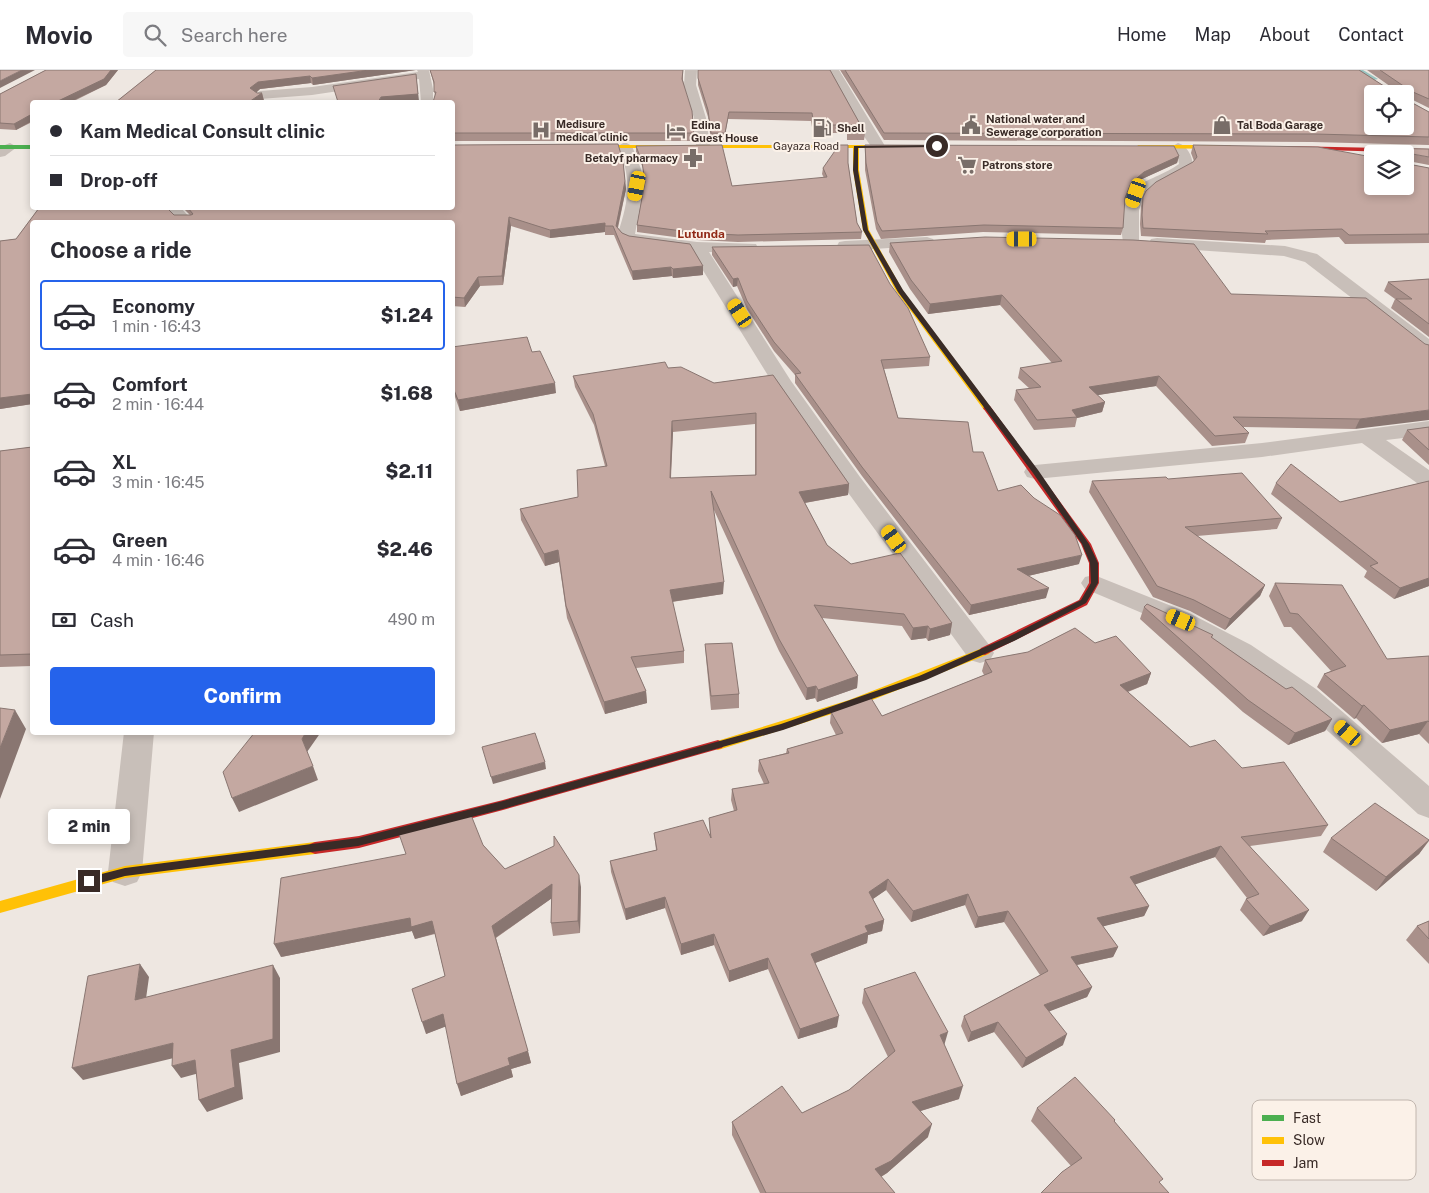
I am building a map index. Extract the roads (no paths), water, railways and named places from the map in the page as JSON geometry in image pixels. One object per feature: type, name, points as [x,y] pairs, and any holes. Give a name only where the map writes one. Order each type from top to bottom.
[{"type":"street","points":[[691,70],[690,85],[700,118],[703,146]]},
{"type":"street","points":[[833,70],[878,146]]},
{"type":"street","points":[[260,95],[312,91],[424,72],[427,100]]},
{"type":"street","points":[[625,146],[631,159],[637,186],[626,233],[630,238],[697,247],[767,248]]},
{"type":"street","points":[[0,907],[125,872],[358,842],[493,808],[783,727],[922,678],[980,653],[1083,602],[1094,583],[1094,563],[1086,544],[1035,472],[900,291],[866,230],[856,170],[856,146]]},
{"type":"street","name":"Gayaza Road","points":[[569,147],[918,146]]},
{"type":"street","points":[[3,149],[30,147]]},
{"type":"street","points":[[1123,147],[1245,147]]},
{"type":"street","points":[[1131,242],[1131,205],[1136,193],[1146,185],[1176,174],[1186,164],[1185,158],[1178,147]]},
{"type":"street","points":[[1274,148],[1429,151]]},
{"type":"street","points":[[1312,148],[1364,158]]},
{"type":"street","points":[[175,210],[184,220]]},
{"type":"street","points":[[826,247],[946,241]]},
{"type":"street","points":[[1113,241],[1265,250],[1305,256],[1323,266],[1429,348]]},
{"type":"street","points":[[697,247],[782,382],[852,482],[980,653]]},
{"type":"street","points":[[1035,472],[1262,450],[1429,428]]},
{"type":"street","points":[[1367,437],[1429,482]]},
{"type":"street","points":[[1094,583],[1181,620],[1224,641],[1261,663],[1303,693],[1429,805]]},
{"type":"street","points":[[125,872],[139,735]]},
{"type":"waterway","points":[[1360,70],[1376,79]]},
{"type":"place","name":"National water and Sewerage corporation","points":[[971,125]]},
{"type":"place","name":"Tal Boda Garage","points":[[1222,125]]},
{"type":"place","name":"Shell","points":[[822,128]]},
{"type":"place","name":"Medisure medical clinic","points":[[541,130]]},
{"type":"place","name":"Edina Guest House","points":[[676,131]]},
{"type":"place","name":"Betalyf pharmacy","points":[[693,158]]},
{"type":"place","name":"Patrons store","points":[[967,165]]},
{"type":"district","name":"Lutunda","points":[[701,234]]}]
